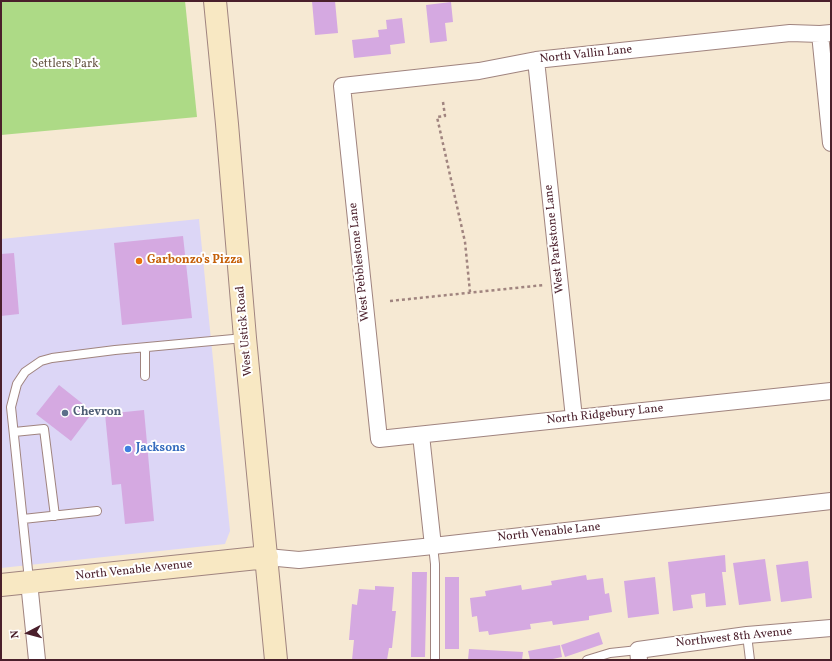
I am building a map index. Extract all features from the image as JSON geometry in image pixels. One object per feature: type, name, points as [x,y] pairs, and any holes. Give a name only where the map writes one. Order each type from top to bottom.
[{"type":"main road","name":"West Ustick Road","points":[[215,1],[276,660]]},
{"type":"main road","name":"North Venable Avenue","points":[[1,585],[267,557]]},
{"type":"street","name":"North Vallin Lane","points":[[342,86],[479,72],[536,60],[790,33],[826,34]]},
{"type":"street","points":[[826,34],[831,143]]},
{"type":"street","name":"West Parkstone Lane","points":[[536,60],[574,418]]},
{"type":"street","name":"West Pebblestone Lane","points":[[342,86],[379,439]]},
{"type":"street","name":"North Ridgebury Lane","points":[[379,439],[831,391]]},
{"type":"street","points":[[421,434],[432,546]]},
{"type":"street","name":"North Venable Lane","points":[[267,557],[299,560],[831,501]]},
{"type":"street","points":[[29,582],[37,660]]},
{"type":"street","name":"Northwest 8th Avenue","points":[[638,655],[747,635],[831,628]]},
{"type":"lane","points":[[29,582],[11,407],[17,384],[25,372],[42,361],[52,358],[114,350],[245,338]]},
{"type":"lane","points":[[144,348],[145,376]]},
{"type":"lane","points":[[14,432],[44,429],[55,516]]},
{"type":"lane","points":[[23,519],[97,511]]},
{"type":"lane","points":[[432,546],[435,564],[435,660]]},
{"type":"lane","points":[[747,635],[750,660]]},
{"type":"lane","points":[[587,660],[610,653],[638,655]]},
{"type":"path","points":[[443,102],[445,116],[437,117],[465,242],[470,292]]},
{"type":"path","points":[[390,301],[550,284]]},
{"type":"shaded area","points":[[199,219],[230,531],[225,544],[1,568],[1,239]]},
{"type":"green space","name":"Settlers Park","points":[[1,1],[185,1],[197,117],[1,135]]},
{"type":"building","points":[[312,1],[335,1],[338,33],[315,35]]},
{"type":"building","points":[[451,2],[453,22],[445,23],[447,41],[430,43],[426,5]]},
{"type":"building","points":[[402,18],[405,43],[390,45],[391,54],[354,58],[352,40],[379,37],[378,30],[387,29],[386,20]]},
{"type":"building","points":[[183,236],[192,318],[122,325],[114,243]]},
{"type":"building","points":[[14,253],[19,314],[1,316],[1,254]]},
{"type":"building","name":"Chevron","points":[[59,385],[93,412],[71,441],[36,414]]},
{"type":"building","name":"Jacksons","points":[[144,410],[154,521],[125,524],[121,484],[112,485],[105,414]]},
{"type":"building","points":[[725,555],[726,572],[722,572],[726,605],[706,607],[705,593],[691,595],[693,608],[673,611],[668,562]]},
{"type":"building","points":[[765,559],[771,601],[739,605],[733,563]]},
{"type":"building","points":[[808,561],[812,598],[781,602],[776,565]]},
{"type":"building","points":[[412,572],[427,572],[425,657],[411,657]]},
{"type":"building","points":[[586,575],[587,580],[603,578],[605,594],[609,593],[612,612],[589,616],[589,620],[553,625],[552,621],[530,624],[531,629],[489,635],[488,631],[479,632],[477,616],[472,617],[470,598],[486,596],[485,591],[521,585],[522,590],[552,585],[551,581]]},
{"type":"building","points":[[445,577],[459,577],[459,649],[445,649]]},
{"type":"building","points":[[655,577],[659,614],[628,618],[624,581]]},
{"type":"building","points":[[375,586],[394,587],[392,611],[396,611],[392,648],[389,648],[387,660],[352,660],[354,640],[349,640],[352,604],[357,605],[359,589],[375,590]]},
{"type":"building","points":[[599,632],[603,644],[565,657],[561,645]]},
{"type":"building","points":[[560,645],[562,657],[548,660],[530,660],[528,651]]},
{"type":"building","points":[[469,649],[523,652],[522,660],[468,660]]},
{"type":"place","name":"Garbonzo's Pizza","points":[[139,261]]},
{"type":"place","name":"Chevron","points":[[65,413]]},
{"type":"place","name":"Jacksons","points":[[128,449]]}]
